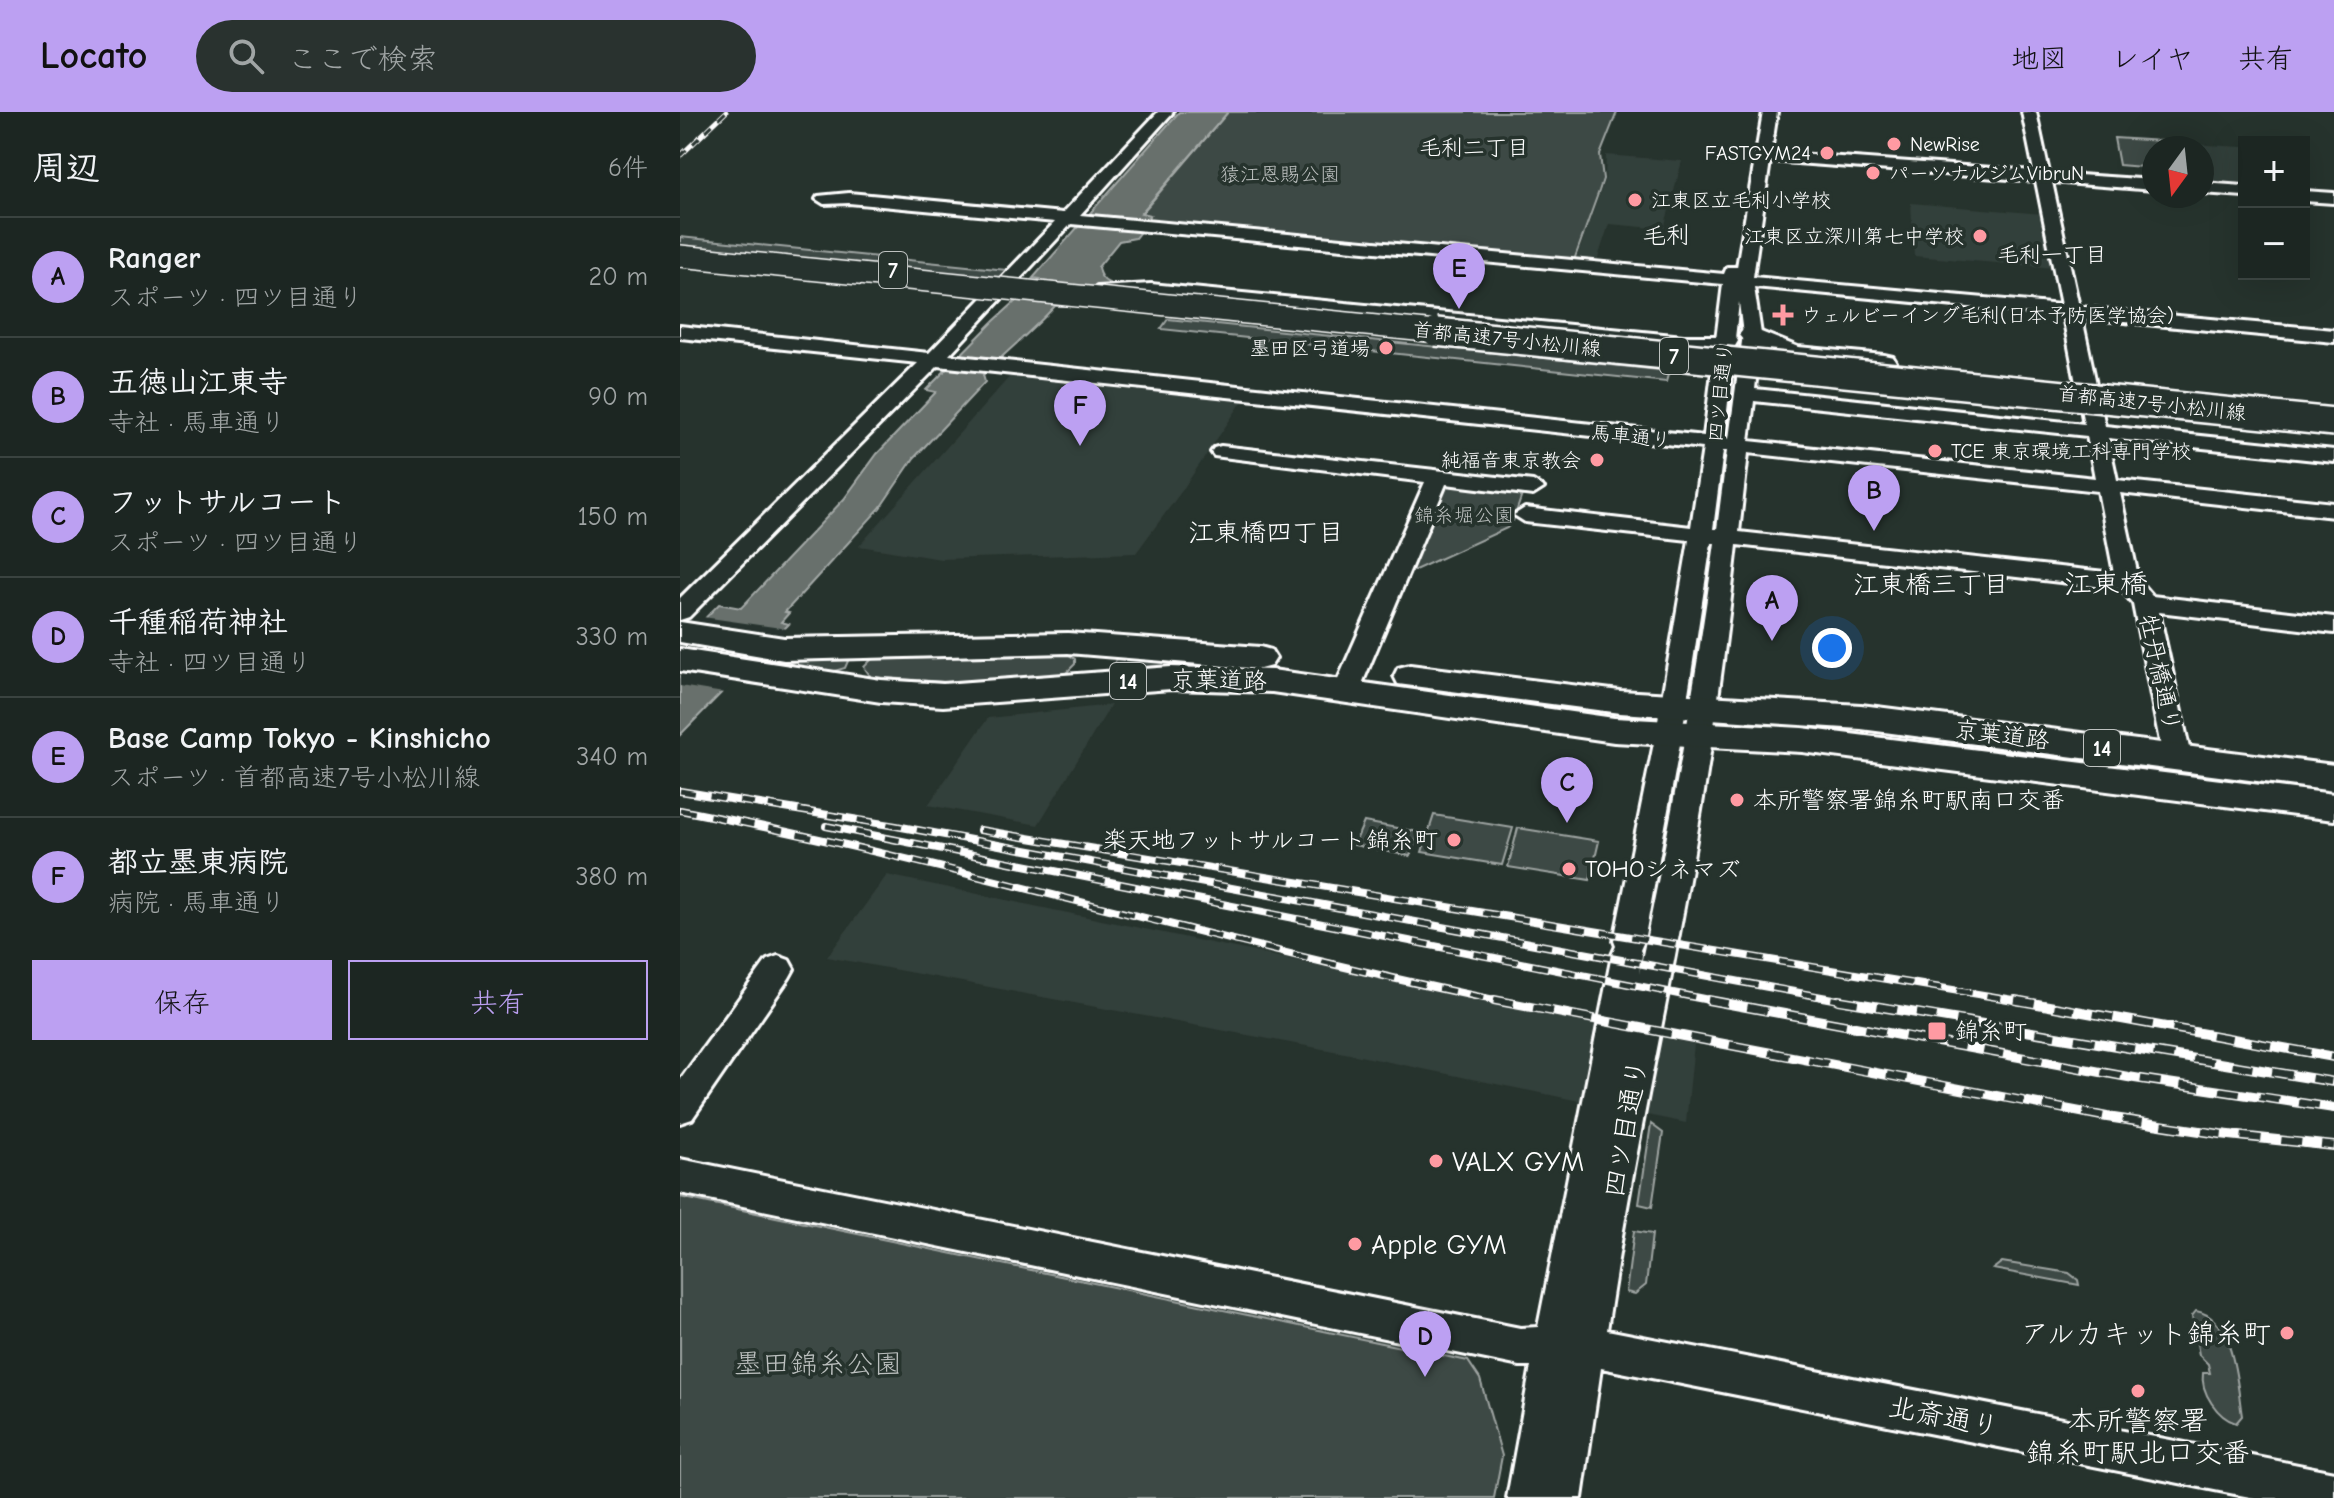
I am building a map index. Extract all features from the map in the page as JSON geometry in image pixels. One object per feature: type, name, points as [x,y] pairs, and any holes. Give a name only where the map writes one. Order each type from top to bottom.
[{"type":"highway","name":"首都高速7号小松川線","points":[[680,249],[2334,411]]},
{"type":"highway","name":"首都高速7号小松川線","points":[[680,256],[2334,425]]},
{"type":"highway","points":[[1015,290],[1299,328],[1681,362],[1738,362],[1766,346],[1785,352],[2334,411]]},
{"type":"highway","points":[[1105,292],[1151,291],[1549,329],[1642,347],[1912,386],[2334,425]]},
{"type":"highway","name":"京葉道路","points":[[681,635],[771,648],[1097,643],[1350,680],[1614,730],[1802,740],[2334,807]]},
{"type":"highway","name":"京葉道路","points":[[681,635],[748,671],[841,685],[943,695],[1171,678],[1350,680],[1595,699],[1685,732],[1766,709],[1861,717],[2334,778]]},
{"type":"highway","points":[[1082,685],[1097,643]]},
{"type":"highway","points":[[841,685],[867,646]]},
{"type":"street","points":[[681,635],[1078,220],[1166,112]]},
{"type":"street","name":"四ツ目通り","points":[[1561,1498],[1569,1345],[1628,948],[1685,732],[1712,659],[1739,446],[1738,283],[1758,112]]},
{"type":"street","name":"四ツ目通り","points":[[1528,1498],[1623,1129],[1685,732],[1679,671],[1714,444],[1738,362],[1738,283],[1765,156],[1770,112]]},
{"type":"street","name":"牡丹橋通り","points":[[2029,112],[2074,313],[2128,582],[2145,603],[2177,757]]},
{"type":"street","points":[[1765,156],[2043,174],[2142,184]]},
{"type":"street","points":[[2214,189],[2238,191]]},
{"type":"street","points":[[2310,196],[2334,198]]},
{"type":"street","points":[[824,199],[849,198],[2334,336]]},
{"type":"street","name":"馬車通り","points":[[680,332],[2334,510]]},
{"type":"street","points":[[1738,362],[2097,432],[2334,456]]},
{"type":"street","points":[[1221,452],[1533,488]]},
{"type":"street","points":[[1350,680],[1438,477]]},
{"type":"street","points":[[1525,515],[2128,582]]},
{"type":"street","points":[[2145,603],[2334,625]]},
{"type":"street","points":[[680,1108],[778,969]]},
{"type":"street","name":"北斎通り","points":[[680,1176],[1520,1347],[1569,1345],[2334,1493]]},
{"type":"shaded area","points":[[1179,112],[1228,112],[1141,213],[1150,215],[1146,219],[1149,220],[1135,238],[1119,241],[1098,267],[1106,281],[1133,288],[1084,306],[1055,306],[983,375],[985,382],[914,458],[880,508],[785,612],[789,613],[781,622],[789,624],[680,735],[680,644],[719,604],[741,608],[844,499],[877,454],[936,392],[926,390],[1040,279],[1033,278]]},
{"type":"shaded area","points":[[2214,145],[2238,147],[2238,188],[2214,186]]},
{"type":"shaded area","name":"江東区立毛利小学校","points":[[1606,155],[1682,161],[1664,229],[1609,224],[1596,264],[1575,262],[1605,179]]},
{"type":"shaded area","name":"江東区立深川第七中学校","points":[[1911,203],[2043,214],[2054,268],[1914,256]]},
{"type":"shaded area","points":[[1012,374],[1244,399],[1136,553],[941,559],[859,546]]},
{"type":"shaded area","points":[[1111,705],[1038,825],[928,805],[988,718]]},
{"type":"shaded area","points":[[887,875],[1694,1044],[1686,1123],[1355,1055],[827,957]]},
{"type":"green space","name":"猿江恩賜公園","points":[[1228,112],[1617,112],[1600,155],[1603,179],[1573,263],[1147,223],[1141,214]]},
{"type":"green space","points":[[2114,138],[2142,140],[2142,167],[2119,165]]},
{"type":"green space","points":[[680,237],[1007,270],[977,296],[680,266]]},
{"type":"green space","points":[[1168,319],[1669,371],[1666,382],[1161,329]]},
{"type":"green space","name":"錦糸堀公園","points":[[1444,482],[1515,490],[1522,495],[1513,521],[1507,528],[1404,575]]},
{"type":"green space","points":[[684,648],[844,657],[848,661],[845,668],[831,672]]},
{"type":"green space","points":[[1066,653],[1075,659],[1075,664],[1064,675],[1055,677],[961,683],[871,677],[864,667],[875,656]]},
{"type":"green space","points":[[1118,654],[1236,664],[1234,668],[1111,672]]},
{"type":"green space","points":[[1434,815],[1513,828],[1502,865],[1422,852]]},
{"type":"green space","points":[[1364,822],[1419,832],[1410,856],[1354,845]]},
{"type":"green space","points":[[1518,828],[1599,841],[1590,880],[1508,867]]},
{"type":"green space","points":[[1651,1124],[1663,1133],[1652,1207],[1639,1204]]},
{"type":"green space","name":"墨田錦糸公園","points":[[680,1197],[1468,1361],[1480,1379],[1502,1456],[1494,1498],[680,1498]]},
{"type":"green space","points":[[1634,1231],[1652,1234],[1646,1285],[1635,1294],[1626,1292]]},
{"type":"green space","points":[[2002,1262],[2069,1273],[2078,1280],[2079,1285],[1993,1269]]},
{"type":"green space","points":[[2196,1311],[2209,1316],[2219,1326],[2232,1354],[2242,1416],[2236,1423],[2217,1410],[2204,1388],[2203,1373],[2210,1373],[2208,1364],[2199,1355],[2192,1316]]},
{"type":"pier","points":[[703,617],[788,629],[724,693],[680,686],[680,639]]},
{"type":"railway","points":[[680,156],[726,112]]},
{"type":"railway","points":[[680,791],[896,826],[1840,1000]]},
{"type":"railway","points":[[680,810],[887,854],[1298,956],[1500,1001]]},
{"type":"railway","points":[[826,826],[1719,1002]]},
{"type":"railway","points":[[980,830],[2026,1002]]},
{"type":"railway","points":[[1494,1000],[1500,1001]]},
{"type":"railway","points":[[1708,1000],[2128,1077],[2334,1108]]},
{"type":"railway","points":[[1840,1000],[2334,1082]]},
{"type":"railway","points":[[1840,1000],[1849,1002]]},
{"type":"railway","points":[[2015,1000],[2334,1057]]},
{"type":"railway","points":[[1500,1001],[2107,1117],[2220,1134],[2334,1146]]},
{"type":"railway","points":[[1500,1001],[1504,1002]]},
{"type":"place","name":"NewRise","points":[[1894,144]]},
{"type":"place","name":"FASTGYM24","points":[[1827,153]]},
{"type":"place","name":"パーソナルジムVibruN","points":[[1873,173]]},
{"type":"place","name":"江東区立毛利小学校","points":[[1635,200]]},
{"type":"place","name":"江東区立深川第七中学校","points":[[1980,236]]},
{"type":"place","name":"Base Camp Tokyo - Kinshicho","points":[[1459,309]]},
{"type":"place","name":"ウェルビーイング毛利(日本予防医学協会)","points":[[1783,315]]},
{"type":"place","name":"墨田区弓道場","points":[[1386,348]]},
{"type":"place","name":"都立墨東病院","points":[[1080,446]]},
{"type":"place","name":"TCE 東京環境工科専門学校","points":[[1935,451]]},
{"type":"place","name":"純福音東京教会","points":[[1597,460]]},
{"type":"place","name":"五徳山江東寺","points":[[1874,531]]},
{"type":"place","name":"Ranger","points":[[1772,641]]},
{"type":"place","name":"本所警察署錦糸町駅南口交番","points":[[1737,800]]},
{"type":"place","name":"フットサルコート","points":[[1567,823]]},
{"type":"place","name":"楽天地フットサルコート錦糸町","points":[[1454,840]]},
{"type":"place","name":"TOHOシネマズ","points":[[1569,869]]},
{"type":"place","name":"錦糸町","points":[[1937,1031]]},
{"type":"place","name":"VALX GYM","points":[[1436,1161]]},
{"type":"place","name":"Apple GYM","points":[[1355,1244]]},
{"type":"place","name":"アルカキット錦糸町","points":[[2287,1333]]},
{"type":"place","name":"千種稲荷神社","points":[[1425,1377]]},
{"type":"place","name":"本所警察署 錦糸町駅北口交番","points":[[2138,1391]]},
{"type":"district","name":"毛利二丁目","points":[[1474,147]]},
{"type":"district","name":"毛利","points":[[1666,235]]},
{"type":"district","name":"毛利一丁目","points":[[2052,254]]},
{"type":"district","name":"江東橋四丁目","points":[[1266,532]]},
{"type":"district","name":"江東橋","points":[[2106,583]]},
{"type":"district","name":"江東橋三丁目","points":[[1931,584]]}]
